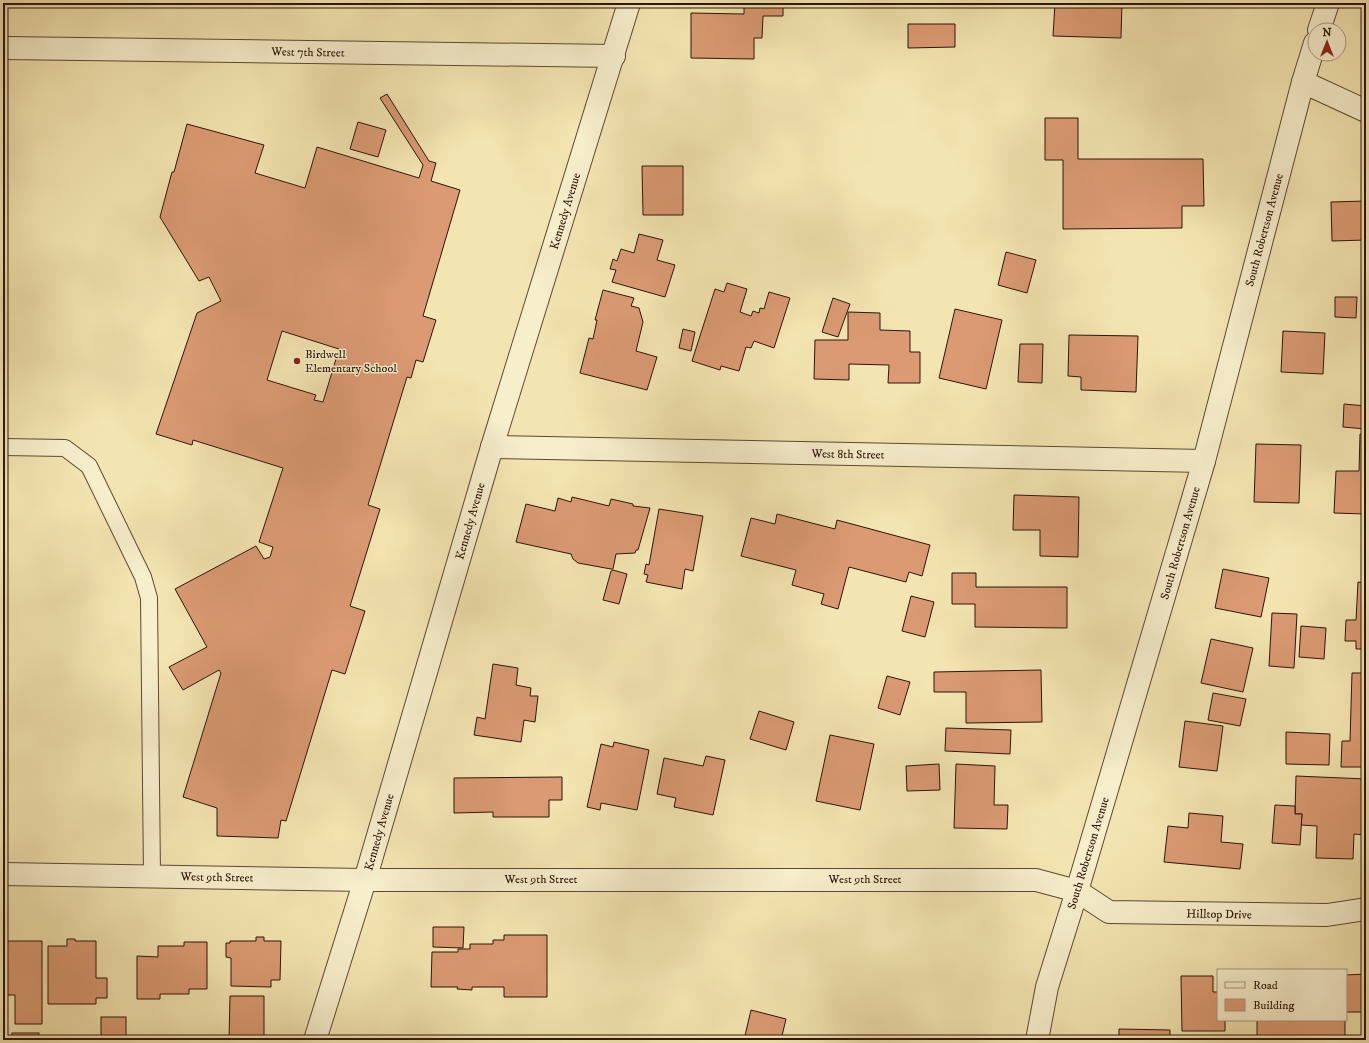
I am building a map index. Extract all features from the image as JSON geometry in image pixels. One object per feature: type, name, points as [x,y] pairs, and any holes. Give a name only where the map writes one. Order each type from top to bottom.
[{"type":"street","name":"Kennedy Avenue","points":[[315,1040],[365,880],[492,447],[614,56],[629,3]]},
{"type":"street","points":[[1322,22],[1328,3]]},
{"type":"street","name":"West 7th Street","points":[[3,48],[614,56]]},
{"type":"street","name":"South Robertson Avenue","points":[[1037,1040],[1047,987],[1077,891],[1204,461],[1309,62]]},
{"type":"street","points":[[1303,82],[1366,110]]},
{"type":"street","name":"West 8th Street","points":[[492,447],[1204,461]]},
{"type":"street","name":"West 9th Street","points":[[3,874],[365,880],[1036,880],[1077,891]]},
{"type":"street","name":"Hilltop Drive","points":[[1077,891],[1109,912],[1327,915],[1366,909]]},
{"type":"lane","points":[[3,447],[65,448],[89,466],[143,577],[149,598],[152,876]]},
{"type":"building","points":[[744,3],[783,3],[783,16],[763,16],[762,38],[754,38],[754,59],[691,58],[691,13],[744,14]]},
{"type":"building","points":[[963,3],[1021,3],[1021,4]]},
{"type":"building","points":[[1055,3],[1122,3],[1121,38],[1053,36]]},
{"type":"building","points":[[908,24],[955,24],[955,47],[908,48]]},
{"type":"building","points":[[387,94],[429,161],[436,163],[431,181],[460,190],[423,316],[436,320],[423,362],[416,360],[411,378],[407,377],[368,505],[380,509],[350,606],[365,611],[345,674],[332,670],[286,821],[281,820],[278,838],[217,836],[217,808],[183,797],[221,673],[219,670],[183,690],[169,667],[207,647],[175,589],[256,546],[264,559],[270,557],[273,547],[259,542],[283,468],[193,440],[192,445],[156,434],[197,313],[221,301],[209,277],[199,281],[160,217],[187,124],[264,145],[255,173],[305,188],[317,147],[419,178],[423,165],[380,98]],"holes":[[[282,331],[339,349],[323,402],[314,400],[316,395],[267,380]]]},
{"type":"building","points":[[1045,118],[1078,118],[1078,159],[1203,159],[1204,206],[1182,206],[1182,228],[1063,229],[1063,160],[1045,160]]},
{"type":"building","points":[[358,122],[386,130],[378,157],[350,149]]},
{"type":"building","points":[[642,166],[683,166],[683,215],[643,215]]},
{"type":"building","points":[[1366,201],[1366,240],[1332,241],[1331,202]]},
{"type":"building","points":[[639,234],[663,240],[657,260],[675,265],[665,297],[612,282],[616,270],[610,269],[613,259],[617,261],[621,249],[634,253]]},
{"type":"building","points":[[1006,252],[1036,260],[1027,293],[998,285]]},
{"type":"building","points":[[727,283],[747,289],[740,312],[751,316],[753,311],[759,313],[760,308],[764,309],[769,292],[790,298],[774,348],[754,341],[751,348],[746,347],[739,371],[721,366],[720,370],[692,361],[715,289],[724,292]]},
{"type":"building","points":[[603,290],[634,298],[631,306],[639,308],[643,322],[636,351],[657,357],[647,390],[580,373],[589,338],[593,339],[597,320],[595,320]]},
{"type":"building","points":[[1365,293],[1366,337],[1364,337]]},
{"type":"building","points":[[1335,297],[1357,297],[1356,318],[1335,317]]},
{"type":"building","points":[[833,298],[850,304],[838,337],[822,332]]},
{"type":"building","points":[[955,309],[1002,320],[986,389],[939,378]]},
{"type":"building","points":[[848,312],[880,313],[880,330],[910,331],[910,352],[920,352],[920,383],[888,383],[889,365],[849,364],[849,380],[814,379],[815,340],[848,340]]},
{"type":"building","points":[[683,329],[695,332],[691,351],[679,348]]},
{"type":"building","points":[[1283,331],[1325,333],[1323,374],[1281,372]]},
{"type":"building","points":[[1069,335],[1138,336],[1136,392],[1081,390],[1081,377],[1068,376]]},
{"type":"building","points":[[1020,344],[1043,344],[1042,383],[1018,382]]},
{"type":"building","points":[[1344,404],[1366,406],[1366,429],[1343,427]]},
{"type":"building","points":[[1360,434],[1366,434],[1366,484],[1364,514],[1334,513],[1336,471],[1359,471]]},
{"type":"building","points":[[1256,444],[1301,445],[1299,503],[1254,502]]},
{"type":"building","points":[[1014,495],[1079,497],[1078,557],[1040,556],[1040,530],[1013,530]]},
{"type":"building","points":[[572,497],[609,506],[611,499],[633,504],[633,506],[650,508],[638,550],[636,550],[635,553],[616,554],[613,569],[611,569],[578,563],[573,559],[571,554],[516,542],[526,504],[555,511],[558,498],[571,502]]},
{"type":"building","points":[[659,509],[703,516],[693,571],[685,569],[682,589],[646,582],[648,575],[644,574],[646,564],[649,565]]},
{"type":"building","points":[[777,514],[835,529],[837,520],[930,545],[922,576],[909,572],[906,582],[849,567],[838,609],[821,604],[824,594],[792,585],[796,570],[741,556],[751,518],[775,524]]},
{"type":"building","points":[[1223,569],[1269,578],[1261,617],[1215,608]]},
{"type":"building","points":[[613,570],[627,574],[619,604],[603,600],[611,571]]},
{"type":"building","points":[[952,573],[976,573],[976,587],[1067,587],[1067,628],[975,627],[975,604],[952,604]]},
{"type":"building","points":[[1358,582],[1366,583],[1366,649],[1356,649],[1356,641],[1345,641],[1346,620],[1356,620]]},
{"type":"building","points":[[911,596],[934,602],[925,637],[902,631]]},
{"type":"building","points":[[1272,613],[1297,614],[1294,668],[1269,666]]},
{"type":"building","points":[[1301,626],[1326,628],[1324,659],[1299,657]]},
{"type":"building","points":[[1211,639],[1253,648],[1243,692],[1201,683]]},
{"type":"building","points":[[493,664],[518,668],[516,685],[531,688],[530,696],[538,696],[535,722],[524,720],[521,742],[474,735],[477,717],[485,719]]},
{"type":"building","points":[[1041,670],[1042,722],[966,723],[966,692],[934,692],[934,672]]},
{"type":"building","points":[[1352,673],[1366,673],[1366,767],[1341,767],[1342,741],[1350,741]]},
{"type":"building","points":[[887,676],[910,682],[900,715],[878,708]]},
{"type":"building","points":[[1213,693],[1246,699],[1240,726],[1208,720]]},
{"type":"building","points":[[759,711],[794,722],[786,750],[750,739]]},
{"type":"building","points":[[1185,721],[1223,726],[1217,771],[1179,767]]},
{"type":"building","points":[[946,728],[1011,730],[1010,754],[945,751]]},
{"type":"building","points":[[1286,732],[1330,734],[1329,765],[1286,764]]},
{"type":"building","points":[[830,735],[874,744],[860,810],[816,801]]},
{"type":"building","points":[[614,742],[649,750],[637,810],[601,803],[600,810],[587,807],[601,744],[613,747]]},
{"type":"building","points":[[706,756],[725,760],[713,815],[674,807],[676,798],[657,794],[664,758],[703,766]]},
{"type":"building","points":[[939,764],[940,790],[907,791],[906,766]]},
{"type":"building","points":[[956,764],[995,766],[994,805],[1008,805],[1007,829],[954,828]]},
{"type":"building","points":[[1296,776],[1366,779],[1366,835],[1354,834],[1353,859],[1316,858],[1317,826],[1301,825],[1302,814],[1295,814]]},
{"type":"building","points":[[562,777],[562,800],[549,800],[549,817],[493,817],[493,812],[454,813],[454,778]]},
{"type":"building","points":[[1275,805],[1295,806],[1295,814],[1302,814],[1300,845],[1272,843]]},
{"type":"building","points":[[1189,813],[1223,816],[1221,842],[1243,844],[1240,869],[1164,862],[1168,826],[1188,828]]},
{"type":"building","points":[[433,927],[464,927],[463,948],[433,947]]},
{"type":"building","points":[[504,935],[547,935],[547,997],[504,997],[504,987],[472,987],[472,990],[457,989],[458,987],[431,987],[432,952],[458,952],[458,949],[470,949],[470,944],[493,944],[493,940],[504,940]]},
{"type":"building","points":[[256,937],[264,937],[264,941],[281,941],[280,980],[271,980],[271,987],[231,986],[231,958],[226,957],[226,943],[230,943],[230,941],[256,941]]},
{"type":"building","points":[[67,939],[75,939],[75,941],[96,941],[96,978],[107,978],[107,998],[96,998],[96,1004],[48,1004],[48,946],[67,946]]},
{"type":"building","points":[[3,940],[42,941],[42,1024],[15,1024],[15,995],[3,995]]},
{"type":"building","points":[[184,942],[207,942],[207,989],[189,989],[189,994],[160,994],[160,999],[137,999],[137,956],[158,957],[158,946],[184,946]]},
{"type":"building","points":[[1366,974],[1366,1012],[1347,1012],[1347,975]]},
{"type":"building","points":[[1181,976],[1213,976],[1213,992],[1217,992],[1217,1021],[1225,1021],[1225,1031],[1182,1031]]},
{"type":"building","points":[[230,996],[264,996],[264,1040],[229,1040]]},
{"type":"building","points":[[751,1010],[786,1019],[781,1040],[744,1040]]},
{"type":"building","points":[[101,1017],[126,1017],[126,1040],[101,1040]]},
{"type":"building","points":[[1257,1021],[1345,1021],[1345,1037],[1257,1037]]},
{"type":"building","points":[[1119,1029],[1170,1030],[1170,1040],[1119,1040]]},
{"type":"building","points":[[12,1033],[39,1033],[39,1040],[12,1040]]},
{"type":"place","name":"Birdwell Elementary School","points":[[297,361]]}]
